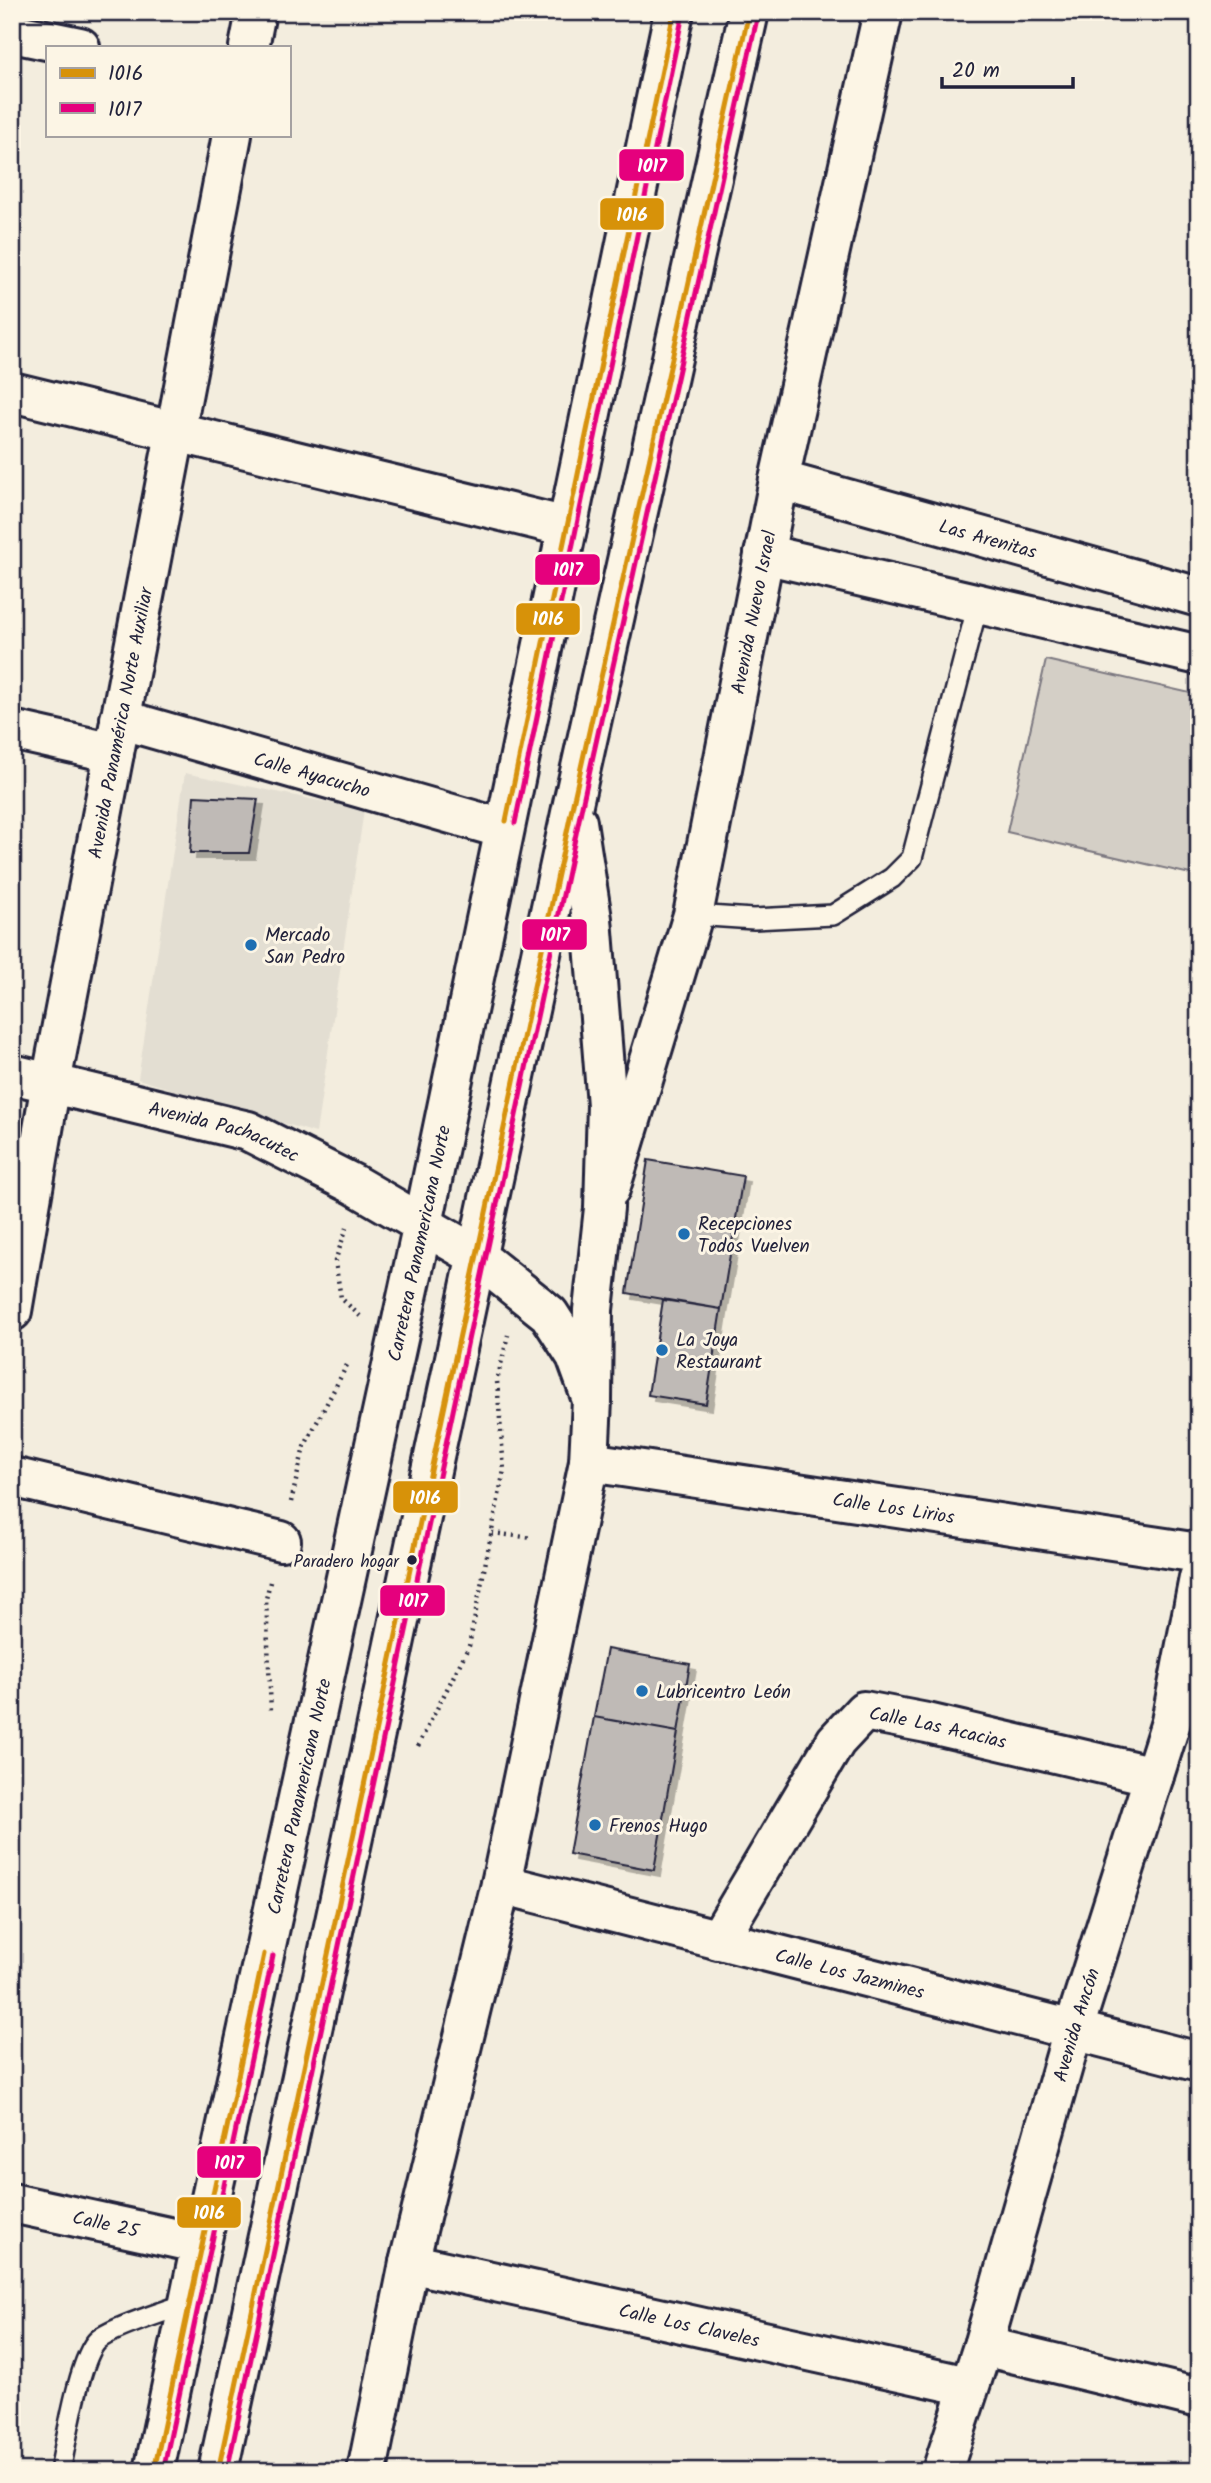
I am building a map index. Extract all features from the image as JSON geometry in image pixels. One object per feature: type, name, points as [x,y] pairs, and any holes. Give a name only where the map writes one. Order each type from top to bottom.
[{"type":"main road","points":[[249,46],[256,12]]},
{"type":"main road","name":"Carretera Panamericana Norte","points":[[154,2471],[423,1224],[674,12]]},
{"type":"main road","points":[[218,2471],[475,1255],[749,12]]},
{"type":"main road","name":"Avenida Nuevo Israel","points":[[604,1208],[693,915],[779,480],[883,12]]},
{"type":"main road","points":[[12,33],[75,46]]},
{"type":"main road","name":"Avenida Panamérica Norte Auxiliar","points":[[12,1311],[51,1083],[232,136]]},
{"type":"main road","points":[[12,392],[567,527]]},
{"type":"main road","name":"Las Arenitas","points":[[779,480],[1199,597]]},
{"type":"main road","points":[[764,554],[1199,655]]},
{"type":"main road","name":"Calle Ayacucho","points":[[12,730],[117,736],[504,829]]},
{"type":"main road","points":[[368,2471],[409,2263],[500,1884],[589,1462],[593,1310],[604,1208],[607,1105],[592,919],[574,799]]},
{"type":"main road","name":"Avenida Pachacutec","points":[[12,1074],[248,1132],[353,1184],[475,1255],[549,1314],[576,1356],[592,1400]]},
{"type":"main road","name":"Calle Los Lirios","points":[[589,1462],[1199,1553]]},
{"type":"main road","points":[[12,1476],[281,1541]]},
{"type":"main road","name":"Avenida Ancón","points":[[942,2471],[983,2346],[1073,2031],[1154,1776],[1185,1725],[1199,1578]]},
{"type":"main road","name":"Calle Las Acacias","points":[[718,1940],[836,1741],[864,1711],[1154,1776]]},
{"type":"main road","name":"Calle Los Jazmines","points":[[500,1884],[1199,2062]]},
{"type":"main road","name":"Calle 25","points":[[12,2203],[201,2244]]},
{"type":"main road","name":"Calle Los Claveles","points":[[409,2263],[968,2386]]},
{"type":"main road","points":[[983,2346],[1199,2398]]},
{"type":"lane","points":[[693,915],[754,919],[833,915],[892,878],[912,858],[978,604]]},
{"type":"lane","points":[[60,2471],[86,2360],[98,2340],[117,2330],[189,2303]]},
{"type":"path","points":[[417,1747],[469,1646],[504,1470],[497,1381],[509,1331]]},
{"type":"path","points":[[492,1533],[537,1539]]},
{"type":"shaded area","points":[[1046,660],[1199,695],[1199,876],[1007,832]]},
{"type":"shaded area","name":"Mercado San Pedro","points":[[185,773],[364,810],[316,1133],[138,1079]]},
{"type":"building","points":[[194,796],[258,799],[249,853],[190,853]]},
{"type":"building","name":"Recepciones Todos Vuelven","points":[[648,1160],[743,1176],[721,1309],[627,1293]]},
{"type":"building","points":[[663,1300],[721,1309],[706,1404],[648,1395]]},
{"type":"building","name":"Lubricentro León","points":[[607,1649],[690,1664],[678,1732],[594,1717]]},
{"type":"building","points":[[594,1717],[678,1732],[654,1870],[569,1854]]},
{"type":"transit line","name":"1016","points":[[506,821],[674,12]]},
{"type":"transit line","name":"1016","points":[[218,2471],[574,799],[749,12]]},
{"type":"transit line","name":"1017","points":[[515,823],[683,14]]},
{"type":"transit line","name":"1017","points":[[227,2471],[583,801],[758,14]]},
{"type":"transit line","name":"1016","points":[[154,2471],[264,1954]]},
{"type":"transit line","name":"1017","points":[[163,2471],[273,1956]]},
{"type":"place","name":"Mercado San Pedro","points":[[251,945]]},
{"type":"place","name":"Recepciones Todos Vuelven","points":[[684,1234]]},
{"type":"place","name":"La Joya Restaurant","points":[[662,1350]]},
{"type":"place","name":"Paradero hogar","points":[[412,1560]]},
{"type":"place","name":"Lubricentro León","points":[[642,1691]]},
{"type":"place","name":"Frenos Hugo","points":[[595,1825]]}]
